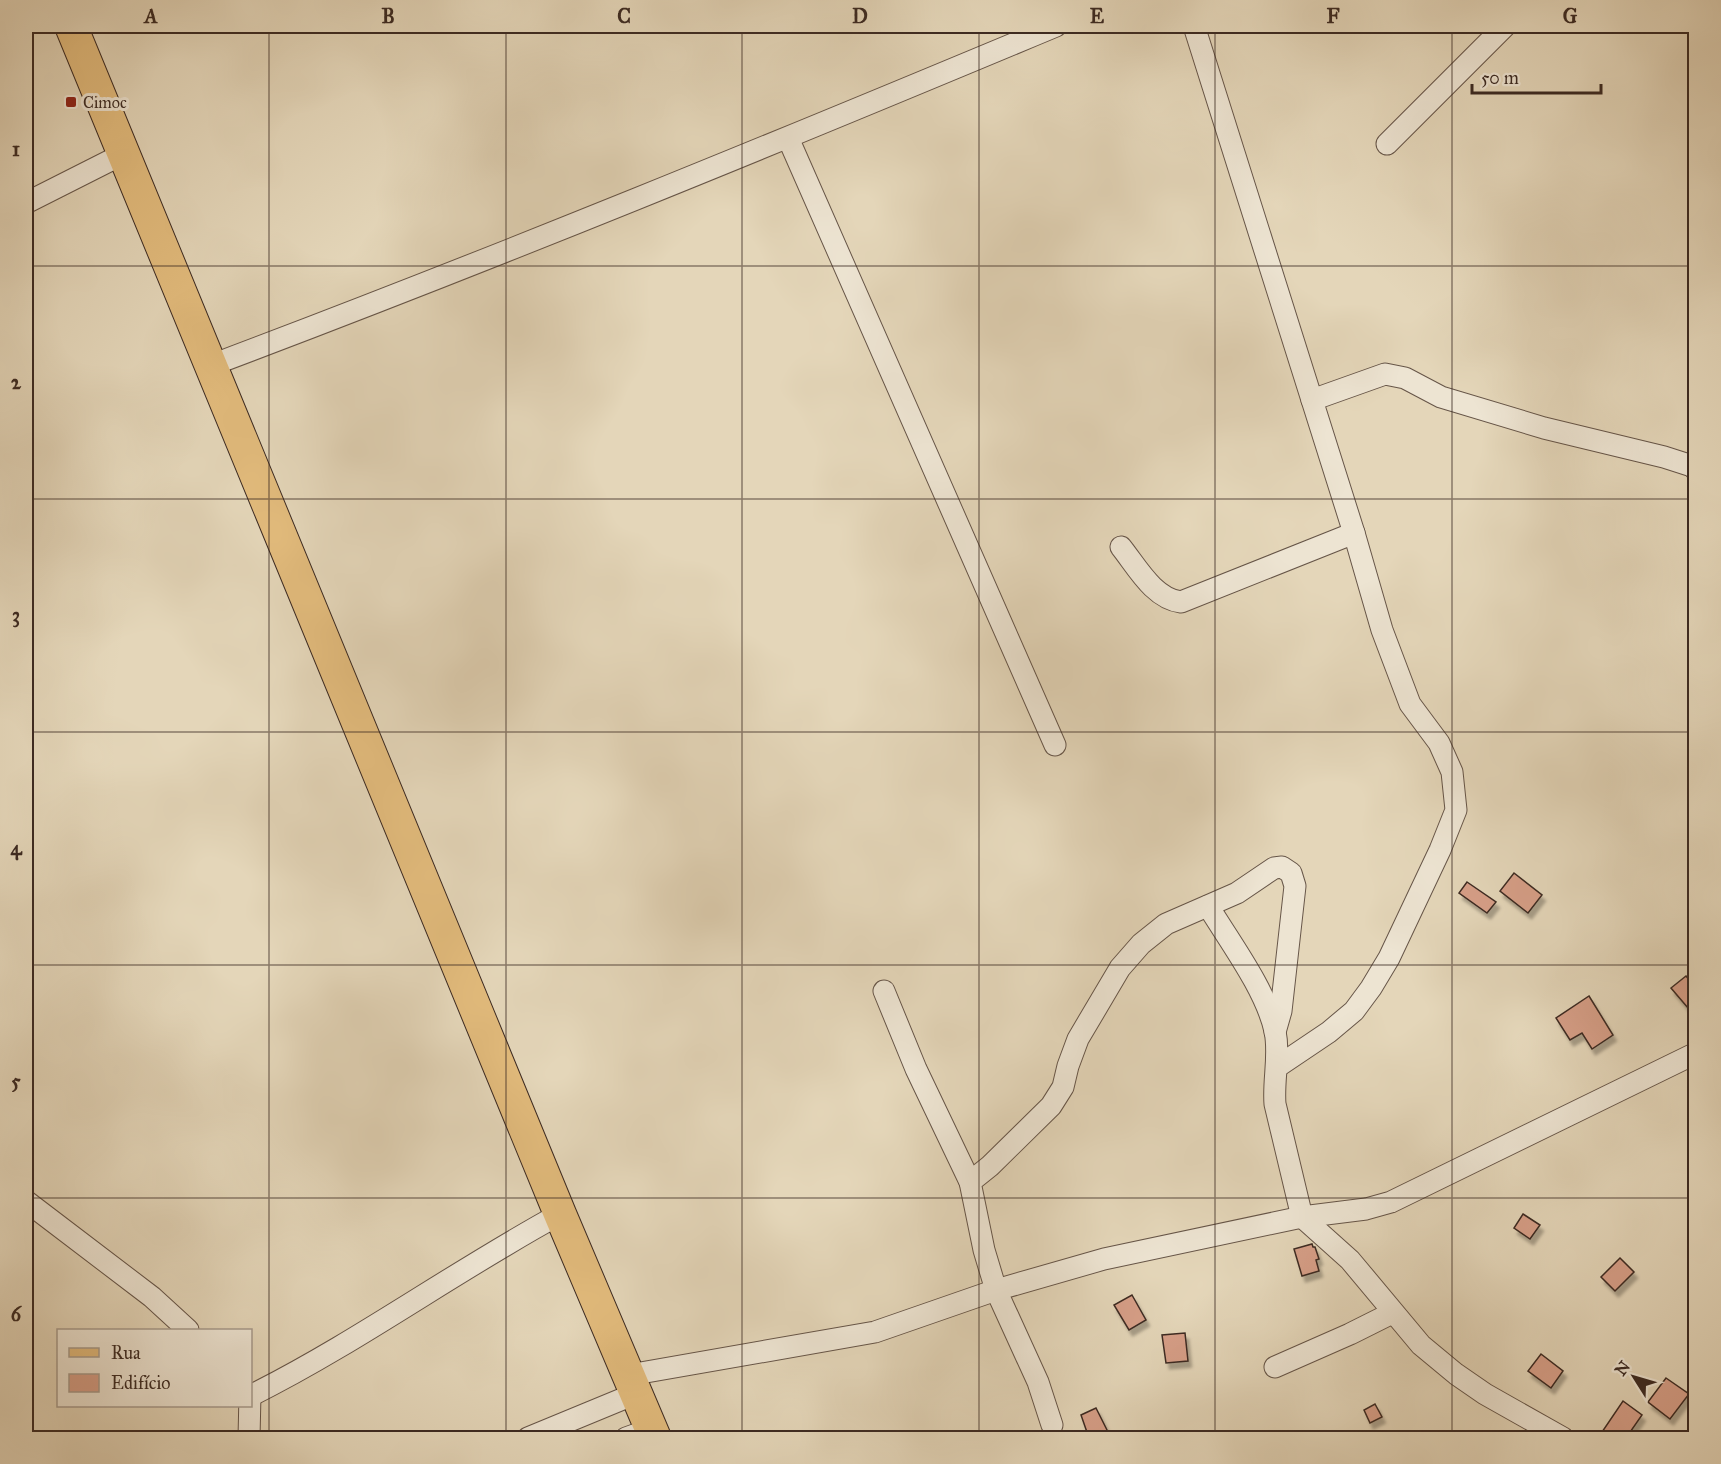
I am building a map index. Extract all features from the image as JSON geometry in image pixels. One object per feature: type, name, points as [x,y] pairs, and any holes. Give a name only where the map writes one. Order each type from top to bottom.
[{"type":"main road","points":[[72,26],[560,1214],[633,1384],[644,1435]]},
{"type":"street","points":[[212,365],[788,138],[1056,26]]},
{"type":"street","points":[[1194,26],[1354,533],[1382,630],[1410,704],[1439,743],[1452,772],[1456,810],[1440,850],[1389,957],[1371,988],[1354,1011],[1329,1032],[1277,1067]]},
{"type":"street","points":[[1387,144],[1505,26]]},
{"type":"street","points":[[788,138],[1055,745]]},
{"type":"street","points":[[26,203],[125,153]]},
{"type":"street","points":[[1312,400],[1385,374],[1396,375],[1441,397],[1544,428],[1664,457],[1692,466],[1695,470]]},
{"type":"street","points":[[1121,547],[1160,594],[1181,603],[1354,533]]},
{"type":"street","points":[[970,1182],[999,1158],[1051,1106],[1063,1087],[1078,1039],[1120,968],[1140,944],[1166,924],[1237,894],[1274,868],[1282,867],[1292,873],[1295,886],[1281,1011],[1275,1032]]},
{"type":"street","points":[[1208,906],[1251,976],[1268,1009],[1275,1032],[1277,1067],[1274,1089],[1275,1104],[1302,1217],[1350,1260],[1420,1345],[1485,1394],[1563,1438]]},
{"type":"street","points":[[884,991],[916,1069],[970,1182],[984,1250],[996,1290],[1038,1382],[1052,1425]]},
{"type":"street","points":[[528,1438],[633,1384],[875,1332],[996,1290],[1104,1259],[1302,1217],[1366,1209],[1390,1202],[1695,1053]]},
{"type":"street","points":[[26,1201],[152,1297],[187,1329]]},
{"type":"street","points":[[252,1394],[295,1373],[513,1239],[560,1214]]},
{"type":"street","points":[[1275,1367],[1392,1313]]},
{"type":"street","points":[[249,1438],[250,1407]]},
{"type":"building","points":[[1514,873],[1542,895],[1528,913],[1500,891]]},
{"type":"building","points":[[1467,882],[1496,902],[1487,913],[1459,893]]},
{"type":"building","points":[[1686,976],[1695,987],[1695,1002],[1688,1008],[1671,988]]},
{"type":"building","points":[[1589,996],[1613,1035],[1592,1049],[1582,1033],[1570,1040],[1556,1018]]},
{"type":"building","points":[[1523,1214],[1540,1225],[1530,1239],[1514,1228]]},
{"type":"building","points":[[1312,1244],[1319,1259],[1316,1260],[1319,1271],[1302,1276],[1294,1249]]},
{"type":"building","points":[[1620,1258],[1634,1272],[1615,1291],[1601,1277]]},
{"type":"building","points":[[1132,1295],[1146,1320],[1129,1330],[1114,1305]]},
{"type":"building","points":[[1185,1333],[1188,1361],[1166,1363],[1162,1335]]},
{"type":"building","points":[[1541,1354],[1563,1371],[1551,1388],[1528,1371]]},
{"type":"building","points":[[1666,1378],[1689,1394],[1670,1419],[1648,1402]]},
{"type":"building","points":[[1623,1401],[1642,1415],[1626,1438],[1611,1438],[1602,1432]]},
{"type":"building","points":[[1375,1404],[1382,1417],[1370,1423],[1364,1410]]},
{"type":"building","points":[[1096,1408],[1108,1432],[1089,1438],[1081,1415]]},
{"type":"place","name":"Cimoc","points":[[71,102]]}]
